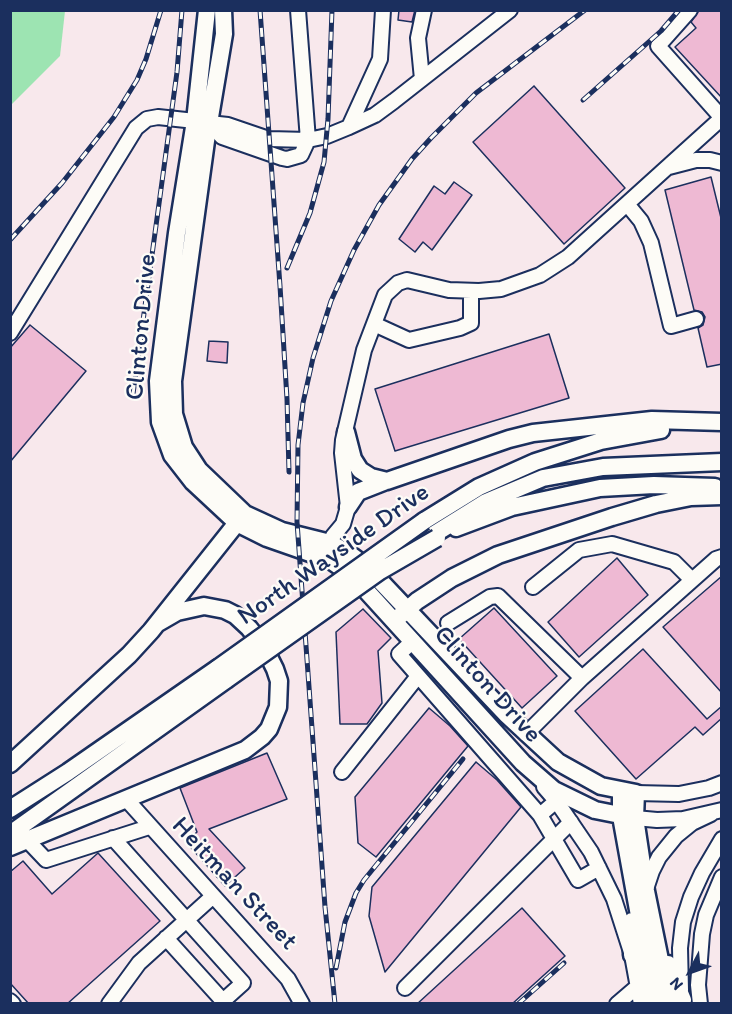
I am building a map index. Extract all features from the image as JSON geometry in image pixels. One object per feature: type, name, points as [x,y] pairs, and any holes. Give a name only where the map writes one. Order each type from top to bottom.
[{"type":"main road","name":"Clinton Drive","points":[[207,10],[202,122],[188,267],[173,381],[173,404],[179,436],[194,465],[241,518],[282,531],[330,551],[348,553],[368,568],[526,734],[558,762],[602,786],[629,792]]},
{"type":"main road","name":"Clinton Drive","points":[[202,122],[224,34],[223,10]]},
{"type":"main road","points":[[348,507],[358,492],[509,439],[533,433],[652,420],[722,422]]},
{"type":"main road","name":"North Wayside Drive","points":[[10,809],[380,571],[431,531],[479,487],[555,454],[601,441],[722,422]]},
{"type":"main road","points":[[346,432],[356,465],[365,475],[387,481]]},
{"type":"main road","points":[[431,531],[507,491],[560,473],[603,467],[722,462]]},
{"type":"main road","name":"North Wayside Drive","points":[[10,834],[222,674],[431,531],[476,520],[512,507],[600,488],[646,485],[722,488]]},
{"type":"main road","points":[[394,621],[407,609],[452,578],[498,555],[637,509],[691,497],[722,496]]},
{"type":"main road","points":[[10,764],[129,655],[158,623],[241,518]]},
{"type":"main road","name":"Clinton Drive","points":[[330,551],[509,748],[554,790],[560,799],[628,817]]},
{"type":"main road","points":[[10,848],[245,750],[269,729],[278,707],[279,681],[273,663],[260,641],[235,615],[225,610],[204,606],[177,612],[158,623]]},
{"type":"main road","points":[[413,641],[426,630]]},
{"type":"main road","points":[[509,748],[526,734]]},
{"type":"main road","points":[[629,792],[632,955]]},
{"type":"main road","points":[[628,817],[651,918],[684,1003]]},
{"type":"main road","points":[[632,878],[655,1004]]},
{"type":"street","points":[[202,122],[222,137],[282,158],[301,155],[308,140],[298,10]]},
{"type":"street","points":[[349,127],[380,59],[383,10]]},
{"type":"street","points":[[422,78],[418,38],[424,10]]},
{"type":"street","points":[[10,333],[136,128],[147,119],[158,117],[228,125],[269,139],[308,140],[327,136],[375,115],[499,15],[510,10]]},
{"type":"street","points":[[330,551],[333,536],[343,524],[348,507],[342,453],[343,440],[360,364],[386,295],[393,286],[412,279],[449,290],[471,291],[509,287],[530,280],[568,257],[667,167],[719,126],[658,46],[690,10]]},
{"type":"street","points":[[667,167],[696,160],[722,163]]},
{"type":"street","points":[[627,204],[642,221],[651,243],[670,326],[696,320]]},
{"type":"street","points":[[374,324],[409,340],[460,328],[471,323],[471,291]]},
{"type":"street","points":[[534,587],[579,550],[612,544],[674,562],[692,580]]},
{"type":"street","points":[[526,734],[582,678],[692,580],[722,557]]},
{"type":"street","points":[[448,623],[490,597],[498,596],[582,678]]},
{"type":"street","points":[[413,641],[399,654],[540,815],[578,880],[600,868]]},
{"type":"street","points":[[342,772],[418,676]]},
{"type":"street","points":[[629,792],[680,794],[722,783]]},
{"type":"street","points":[[540,815],[560,799],[571,822],[600,868],[614,899],[632,955],[641,1004]]},
{"type":"street","name":"Heitman Street","points":[[127,800],[288,979],[302,1004]]},
{"type":"street","points":[[628,817],[657,820],[683,819],[716,812]]},
{"type":"street","points":[[646,891],[659,857],[675,836],[692,823],[716,812]]},
{"type":"street","points":[[405,988],[571,822]]},
{"type":"street","points":[[27,840],[46,860],[149,827]]},
{"type":"street","points":[[113,838],[243,983],[223,1001],[166,938]]},
{"type":"street","points":[[684,1003],[680,948],[684,922],[691,897],[722,839]]},
{"type":"street","points":[[684,1003],[698,985],[702,934],[706,915],[722,877]]},
{"type":"street","points":[[109,1004],[139,963],[212,897]]},
{"type":"street","points":[[617,1004],[638,986]]},
{"type":"green space","points":[[11,10],[65,11],[60,56],[11,105]]},
{"type":"building","points":[[399,10],[415,10],[412,22],[398,20]]},
{"type":"building","points":[[699,10],[722,10],[722,98],[675,47],[696,28],[691,22]]},
{"type":"building","points":[[534,86],[625,188],[564,244],[473,142]]},
{"type":"building","points":[[711,177],[722,222],[722,364],[707,367],[698,328],[703,325],[705,317],[702,312],[694,310],[665,190]]},
{"type":"building","points":[[454,182],[472,195],[432,250],[423,242],[415,252],[399,239],[434,186],[445,194]]},
{"type":"building","points":[[30,325],[86,371],[10,462],[10,348]]},
{"type":"building","points":[[549,334],[569,398],[395,451],[375,389]]},
{"type":"building","points":[[209,341],[228,342],[227,363],[207,361]]},
{"type":"building","points":[[617,558],[648,595],[579,657],[548,622]]},
{"type":"building","points":[[722,576],[722,693],[663,627]]},
{"type":"building","points":[[494,608],[557,676],[522,708],[459,639]]},
{"type":"building","points":[[363,609],[391,638],[378,651],[382,703],[367,724],[340,724],[336,632]]},
{"type":"building","points":[[643,649],[707,719],[722,706],[722,718],[703,735],[695,727],[636,779],[575,711]]},
{"type":"building","points":[[429,708],[468,746],[376,857],[358,843],[355,797]]},
{"type":"building","points":[[267,753],[287,799],[209,829],[245,868],[225,886],[186,842],[197,832],[180,788]]},
{"type":"building","points":[[476,762],[497,780],[521,807],[385,972],[369,916],[372,887]]},
{"type":"building","points":[[98,853],[160,921],[67,1004],[29,1004],[10,983],[10,872],[23,861],[52,894]]},
{"type":"building","points":[[522,908],[565,956],[512,1004],[417,1004]]},
{"type":"railway","points":[[10,240],[62,183],[114,117],[137,80],[161,10]]},
{"type":"railway","points":[[133,394],[177,72],[182,10]]},
{"type":"railway","points":[[260,10],[280,286],[289,472]]},
{"type":"railway","points":[[287,268],[310,213],[324,162],[332,10]]},
{"type":"railway","points":[[335,1004],[325,907],[297,522],[298,445],[303,403],[313,358],[331,301],[354,250],[379,205],[412,159],[476,93],[585,10]]},
{"type":"railway","points":[[583,100],[661,31],[679,10]]},
{"type":"railway","points":[[336,968],[345,922],[356,893],[364,880],[463,759]]},
{"type":"railway","points":[[518,1004],[564,963]]}]
